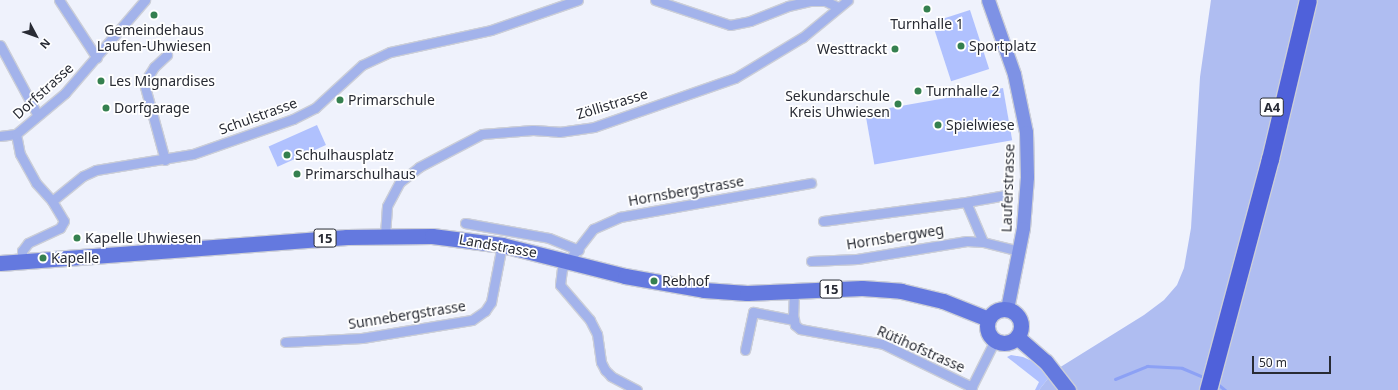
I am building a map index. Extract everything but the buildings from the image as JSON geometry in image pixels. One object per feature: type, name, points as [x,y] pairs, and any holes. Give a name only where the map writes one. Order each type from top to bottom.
[{"type":"highway","name":"A4","points":[[1208,390],[1215,343],[1274,101],[1296,0]]},
{"type":"highway","name":"A4","points":[[1196,390],[1215,343],[1270,160],[1308,0]]},
{"type":"main road","name":"Landstrasse","points":[[0,263],[385,235],[432,236],[575,256],[625,276],[704,290],[747,293],[862,288],[901,291],[943,301],[988,319]]},
{"type":"main road","points":[[1007,309],[1015,313],[1020,319],[1021,329],[1017,337],[1005,343],[995,340],[987,330],[988,319],[994,312],[1007,309]]},
{"type":"main road","points":[[1017,337],[1058,376],[1068,390]]},
{"type":"street","points":[[59,0],[97,58]]},
{"type":"street","name":"Schulstrasse","points":[[52,201],[83,176],[96,170],[165,160],[193,154],[293,119],[315,108],[362,66],[390,52],[491,30],[578,0]]},
{"type":"street","points":[[655,0],[730,24],[750,21],[788,6],[809,1],[825,1],[838,7]]},
{"type":"street","name":"Zöllistrasse","points":[[385,235],[387,206],[400,182],[419,167],[482,134],[533,130],[559,132],[594,127],[735,78],[803,37],[848,0]]},
{"type":"street","name":"Lauferstrasse","points":[[988,0],[1014,74],[1025,127],[1026,195],[1020,251],[1007,309]]},
{"type":"street","name":"Dorfstrasse","points":[[0,136],[16,134],[37,114],[69,90],[97,58],[139,2]]},
{"type":"street","points":[[0,45],[13,74],[37,114]]},
{"type":"street","points":[[165,160],[144,83],[154,67],[167,56]]},
{"type":"street","points":[[16,134],[20,154],[36,183],[52,201],[64,221],[60,228],[28,244],[22,251],[22,261]]},
{"type":"street","name":"Hornsbergstrasse","points":[[637,390],[611,376],[605,370],[593,327],[560,285],[562,269],[575,256],[594,229],[620,217],[811,183]]},
{"type":"street","name":"Hornsbergweg","points":[[823,221],[966,202],[1004,195]]},
{"type":"street","points":[[966,202],[983,242]]},
{"type":"street","points":[[466,223],[541,236],[575,256]]},
{"type":"street","name":"Hornsbergweg","points":[[811,262],[857,259],[946,243],[983,242],[1020,251]]},
{"type":"street","name":"Sunnebergstrasse","points":[[285,342],[362,338],[472,320],[485,311],[491,302],[502,245]]},
{"type":"street","points":[[794,291],[794,320]]},
{"type":"street","name":"Rütihofstrasse","points":[[745,350],[753,312],[794,320],[795,325],[807,331],[884,344],[971,388]]},
{"type":"street","points":[[971,388],[995,340]]},
{"type":"shaded area","points":[[1211,0],[1398,0],[1398,390],[1039,390],[1054,371],[1144,315],[1164,300],[1177,285],[1184,268],[1191,228],[1200,77]]},
{"type":"shaded area","name":"Sportplatz","points":[[970,10],[989,69],[951,81],[932,22]]},
{"type":"shaded area","name":"Spielwiese","points":[[1003,88],[1012,140],[874,165],[865,112]]},
{"type":"shaded area","name":"Schulhausplatz","points":[[317,125],[326,145],[278,167],[269,147]]},
{"type":"shaded area","points":[[1011,355],[1023,357],[1054,371],[1039,390],[1035,390],[1039,382],[1007,357]]},
{"type":"waterway","points":[[1115,379],[1147,366],[1182,368],[1206,378]]},
{"type":"waterway","points":[[1215,382],[1225,390]]},
{"type":"place","name":"Turnhalle 1","points":[[927,9]]},
{"type":"place","name":"Gemeindehaus Laufen-Uhwiesen","points":[[154,15]]},
{"type":"place","name":"Sportplatz","points":[[961,46]]},
{"type":"place","name":"Westtrackt","points":[[895,49]]},
{"type":"place","name":"Les Mignardises","points":[[101,81]]},
{"type":"place","name":"Turnhalle 2","points":[[918,91]]},
{"type":"place","name":"Primarschule","points":[[340,100]]},
{"type":"place","name":"Sekundarschule Kreis Uhwiesen","points":[[898,104]]},
{"type":"place","name":"Dorfgarage","points":[[106,108]]},
{"type":"place","name":"Spielwiese","points":[[938,125]]},
{"type":"place","name":"Schulhausplatz","points":[[287,155]]},
{"type":"place","name":"Primarschulhaus","points":[[297,174]]},
{"type":"place","name":"Kapelle Uhwiesen","points":[[77,238]]},
{"type":"place","name":"Kapelle","points":[[43,258]]},
{"type":"place","name":"Rebhof","points":[[654,281]]}]
